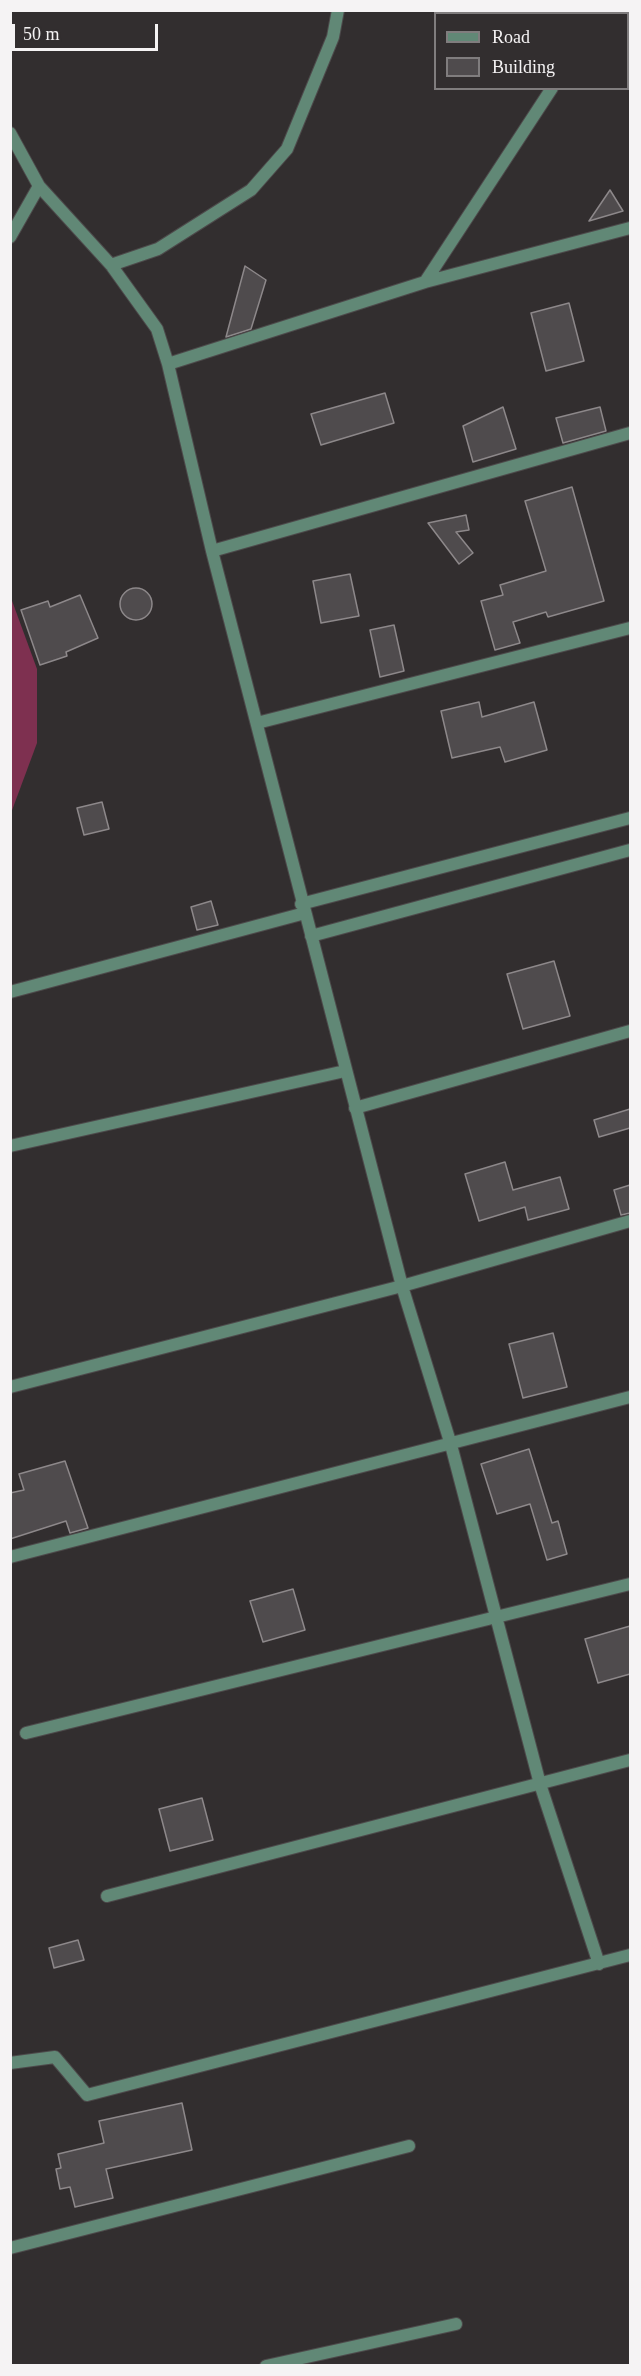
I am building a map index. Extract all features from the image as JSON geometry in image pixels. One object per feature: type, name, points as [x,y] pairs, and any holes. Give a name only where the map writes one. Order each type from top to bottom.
[{"type":"street","points":[[111,265],[158,249],[251,190],[287,149],[333,37],[338,10]]},
{"type":"street","points":[[425,282],[551,90]]},
{"type":"street","points":[[10,133],[39,186],[111,265],[157,329],[168,364],[212,551],[258,723],[303,908],[402,1286],[451,1445],[495,1620],[540,1784],[599,1964]]},
{"type":"street","points":[[10,237],[39,186]]},
{"type":"street","points":[[168,364],[425,282],[630,228]]},
{"type":"street","points":[[212,551],[630,433]]},
{"type":"street","points":[[258,723],[630,628]]},
{"type":"street","points":[[10,992],[630,818]]},
{"type":"street","points":[[311,936],[630,850]]},
{"type":"street","points":[[355,1108],[630,1031]]},
{"type":"street","points":[[10,1146],[345,1071]]},
{"type":"street","points":[[10,1387],[402,1286],[630,1221]]},
{"type":"street","points":[[10,1557],[630,1397]]},
{"type":"street","points":[[26,1733],[495,1620],[630,1584]]},
{"type":"street","points":[[107,1896],[630,1760]]},
{"type":"street","points":[[10,2063],[54,2057],[87,2095],[599,1964],[630,1954]]},
{"type":"street","points":[[10,2248],[409,2146]]},
{"type":"street","points":[[266,2366],[456,2324]]},
{"type":"shaded area","points":[[11,598],[37,669],[37,743],[11,813]]},
{"type":"building","points":[[610,190],[623,211],[589,221]]},
{"type":"building","points":[[245,266],[266,280],[251,329],[226,337]]},
{"type":"building","points":[[569,303],[584,361],[546,371],[531,313]]},
{"type":"building","points":[[385,393],[394,423],[321,445],[311,414]]},
{"type":"building","points":[[503,407],[516,449],[473,462],[463,426]]},
{"type":"building","points":[[600,407],[606,431],[563,443],[556,418]]},
{"type":"building","points":[[572,487],[604,601],[548,617],[546,612],[513,622],[520,643],[495,650],[481,601],[503,595],[500,585],[546,571],[525,501]]},
{"type":"building","points":[[466,515],[469,530],[456,532],[473,553],[459,564],[428,523]]},
{"type":"building","points":[[350,574],[359,616],[321,623],[313,581]]},
{"type":"building","points":[[136,588],[148,592],[152,604],[148,616],[136,620],[124,616],[120,604],[124,592]]},
{"type":"building","points":[[80,595],[98,638],[66,652],[67,656],[40,665],[21,610],[48,601],[50,607]]},
{"type":"building","points":[[394,625],[404,671],[380,677],[370,630]]},
{"type":"building","points":[[479,702],[482,717],[534,702],[547,750],[505,762],[500,747],[452,758],[441,711]]},
{"type":"building","points":[[102,802],[109,829],[84,835],[77,808]]},
{"type":"building","points":[[211,901],[218,925],[197,930],[191,907]]},
{"type":"building","points":[[554,961],[570,1016],[523,1029],[507,974]]},
{"type":"building","points":[[630,1109],[630,1128],[599,1137],[594,1120]]},
{"type":"building","points":[[505,1162],[513,1190],[560,1177],[569,1209],[528,1220],[525,1207],[479,1221],[465,1174]]},
{"type":"building","points":[[630,1185],[630,1213],[621,1215],[614,1190]]},
{"type":"building","points":[[553,1333],[567,1387],[523,1398],[509,1344]]},
{"type":"building","points":[[529,1449],[552,1523],[558,1521],[567,1554],[547,1560],[530,1504],[497,1514],[481,1464]]},
{"type":"building","points":[[65,1461],[88,1528],[70,1533],[66,1521],[10,1539],[10,1493],[24,1490],[19,1474]]},
{"type":"building","points":[[293,1589],[305,1630],[263,1642],[250,1601]]},
{"type":"building","points":[[630,1626],[630,1674],[598,1683],[585,1639]]},
{"type":"building","points":[[202,1798],[213,1840],[170,1851],[159,1809]]},
{"type":"building","points":[[78,1940],[84,1960],[54,1968],[49,1948]]},
{"type":"building","points":[[182,2103],[192,2150],[106,2169],[113,2198],[75,2207],[70,2187],[60,2189],[56,2169],[61,2168],[58,2154],[104,2143],[99,2121]]}]
